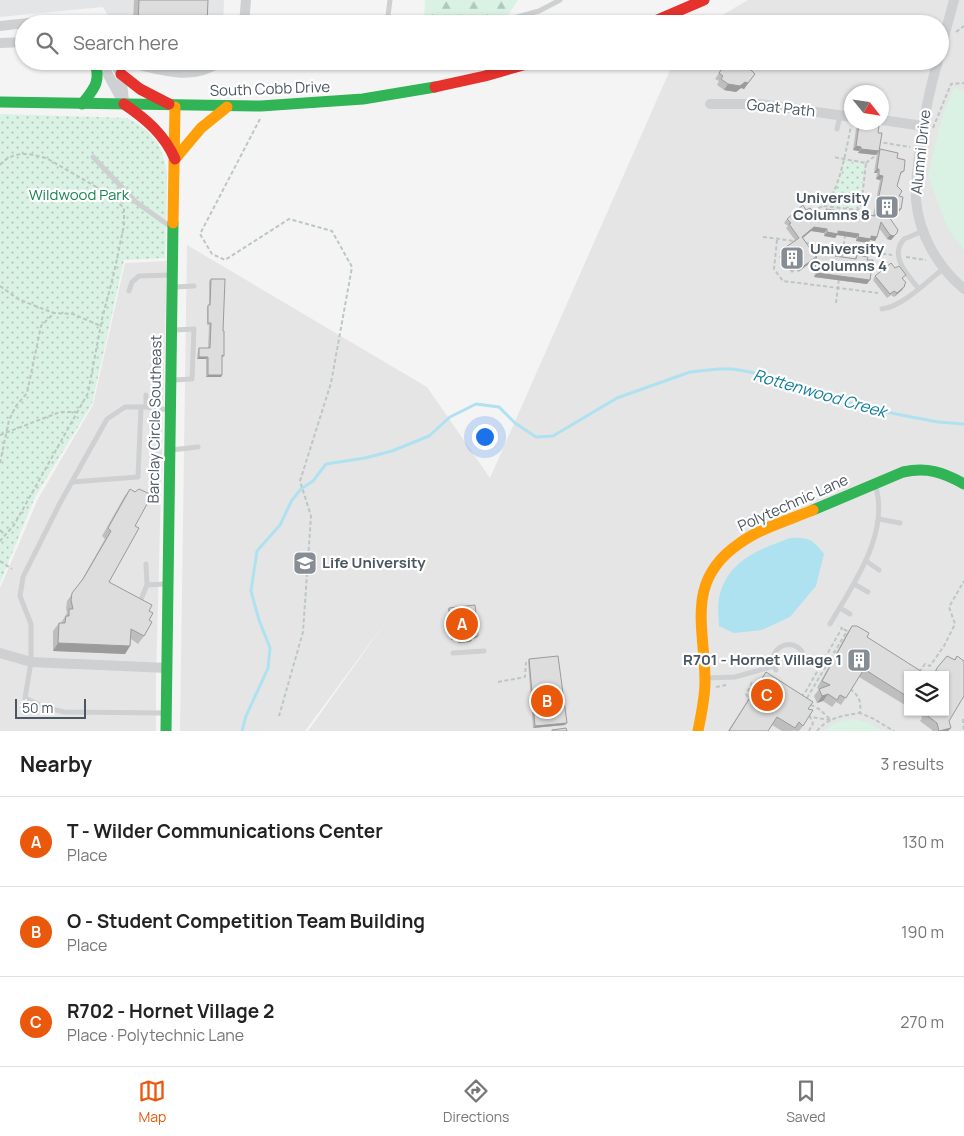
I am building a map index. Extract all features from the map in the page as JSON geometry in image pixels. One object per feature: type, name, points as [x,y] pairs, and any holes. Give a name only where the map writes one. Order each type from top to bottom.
[{"type":"street","points":[[245,15],[246,0]]},
{"type":"street","points":[[669,15],[704,0]]},
{"type":"street","points":[[949,19],[954,0]]},
{"type":"street","points":[[0,26],[15,24]]},
{"type":"street","points":[[0,43],[15,42]]},
{"type":"street","points":[[82,104],[98,82],[97,70]]},
{"type":"street","points":[[105,70],[124,104],[145,118],[160,133],[170,146],[175,159],[201,128],[227,107]]},
{"type":"street","points":[[119,70],[121,74],[124,104]]},
{"type":"street","points":[[162,70],[188,74],[205,70]]},
{"type":"street","name":"South Cobb Drive","points":[[0,102],[124,104],[175,107],[266,106],[333,102],[395,95],[459,82],[503,70]]},
{"type":"street","name":"Alumni Drive","points":[[935,70],[926,102],[916,186],[916,202],[923,231],[937,258],[964,289]]},
{"type":"street","points":[[121,74],[140,89],[175,107]]},
{"type":"street","name":"Goat Path","points":[[710,104],[760,104],[844,116]]},
{"type":"street","name":"Barclay Circle Southeast","points":[[166,731],[175,107]]},
{"type":"street","points":[[889,122],[922,131]]},
{"type":"street","name":"Polytechnic Lane","points":[[698,731],[709,678],[700,614],[701,601],[709,577],[720,560],[735,546],[744,540],[903,472],[926,469],[944,473],[964,484]]},
{"type":"street","points":[[0,653],[31,662],[167,668]]},
{"type":"lane","points":[[388,15],[390,0]]},
{"type":"lane","points":[[524,15],[539,11],[560,0]]},
{"type":"lane","points":[[837,129],[840,115]]},
{"type":"lane","points":[[93,157],[136,202],[173,228]]},
{"type":"lane","points":[[918,288],[894,255],[904,239],[923,231]]},
{"type":"lane","points":[[882,309],[895,305],[944,268]]},
{"type":"lane","points":[[129,290],[134,280],[139,276],[194,286]]},
{"type":"lane","points":[[171,380],[192,379],[194,330],[172,330]]},
{"type":"lane","points":[[72,482],[138,477],[146,395]]},
{"type":"lane","points":[[167,713],[64,712],[26,698],[31,662],[30,624],[20,596],[23,577],[107,419],[125,407],[170,410]]},
{"type":"lane","points":[[170,450],[198,447]]},
{"type":"lane","points":[[830,623],[866,560],[878,519],[879,498],[875,484]]},
{"type":"lane","points":[[878,519],[900,523]]},
{"type":"lane","points":[[866,560],[879,570]]},
{"type":"lane","points":[[139,604],[147,585],[146,564]]},
{"type":"lane","points":[[147,585],[168,584]]},
{"type":"lane","points":[[854,584],[868,592]]},
{"type":"lane","points":[[840,608],[850,614]]},
{"type":"lane","points":[[709,678],[735,678],[775,668],[774,654],[783,646],[796,646],[804,656]]},
{"type":"lane","points":[[453,653],[484,650]]},
{"type":"path","points":[[878,148],[879,142],[912,147],[914,137],[922,131],[930,136],[951,84],[964,83]]},
{"type":"path","points":[[266,106],[200,234],[212,254],[225,260],[289,219],[332,231],[352,267],[332,383],[300,481],[311,516],[303,632],[279,716]]},
{"type":"path","points":[[824,206],[835,188],[844,160],[850,130]]},
{"type":"path","points":[[0,165],[15,155],[22,153],[38,155],[110,195],[124,208],[124,225],[100,326],[88,393],[14,525],[0,541]]},
{"type":"path","points":[[807,212],[824,206],[857,210],[861,207],[866,163],[878,153]]},
{"type":"path","points":[[833,157],[866,163]]},
{"type":"path","points":[[814,196],[824,206]]},
{"type":"path","points":[[841,264],[846,229]]},
{"type":"path","points":[[763,237],[796,242]]},
{"type":"path","points":[[777,239],[774,269],[783,281],[878,293]]},
{"type":"path","points":[[806,243],[927,260],[937,258]]},
{"type":"path","points":[[891,250],[894,255]]},
{"type":"path","points":[[836,303],[840,272]]},
{"type":"path","points":[[0,286],[18,299],[54,313],[73,314],[100,326]]},
{"type":"path","points":[[0,463],[9,420],[16,406],[27,393],[40,326],[54,313]]},
{"type":"path","points":[[0,435],[60,412],[76,412]]},
{"type":"path","points":[[0,530],[5,535]]},
{"type":"path","points":[[0,561],[12,569]]},
{"type":"path","points":[[919,671],[925,664],[930,666],[944,646],[955,624],[949,607],[964,581]]},
{"type":"path","points":[[809,731],[813,723],[805,702],[847,631],[830,623]]},
{"type":"path","points":[[797,701],[806,691],[842,628]]},
{"type":"path","points":[[525,677],[526,662]]},
{"type":"path","points":[[498,682],[529,677]]},
{"type":"path","points":[[709,678],[713,687],[727,685]]},
{"type":"path","points":[[745,681],[758,678]]},
{"type":"path","points":[[748,696],[746,694],[752,680]]},
{"type":"path","points":[[850,689],[859,697],[861,704],[860,713]]},
{"type":"path","points":[[805,702],[819,709],[832,720]]},
{"type":"path","points":[[817,731],[832,720],[860,713],[894,731]]},
{"type":"path","points":[[810,717],[832,720]]},
{"type":"path","points":[[963,719],[964,730]]},
{"type":"shaded area","points":[[0,0],[224,0],[223,15],[108,15],[103,7],[0,17]]},
{"type":"shaded area","points":[[748,0],[964,0],[964,731],[308,731],[387,620],[305,731],[180,731],[187,245],[427,387],[490,478],[670,70],[949,70],[949,15],[722,15]]},
{"type":"shaded area","points":[[167,261],[156,731],[0,731],[0,588],[38,499],[93,405],[125,263]]},
{"type":"green space","points":[[425,0],[518,0],[508,15],[424,15]]},
{"type":"green space","points":[[954,87],[964,93],[964,250],[948,229],[928,176],[941,120]]},
{"type":"green space","name":"Wildwood Park","points":[[0,114],[127,118],[143,128],[155,140],[163,156],[167,174],[165,258],[124,260],[92,404],[35,497],[0,583]]},
{"type":"green space","points":[[845,161],[862,164],[864,167],[859,207],[856,209],[827,205],[839,182]]},
{"type":"green space","points":[[854,719],[869,723],[882,731],[825,731],[838,722]]},
{"type":"water","points":[[790,538],[810,540],[824,554],[816,586],[790,617],[762,630],[734,633],[719,626],[719,598],[723,585],[729,575],[746,559],[767,547]]},
{"type":"building","points":[[139,0],[208,0],[207,15],[138,15]]},
{"type":"building","points":[[721,70],[751,70],[755,74],[748,83],[745,82],[740,86],[728,84],[721,79],[723,76],[719,73]]},
{"type":"building","points":[[858,130],[878,130],[878,133],[882,133],[879,151],[861,149],[861,147],[856,146]]},
{"type":"building","points":[[880,149],[898,153],[897,158],[905,160],[904,171],[901,172],[897,186],[902,191],[899,196],[903,197],[901,209],[896,209],[897,214],[887,214],[898,230],[897,233],[894,236],[890,235],[881,222],[877,237],[871,236],[871,239],[858,237],[859,234],[838,231],[838,234],[827,232],[827,229],[814,227],[802,237],[816,257],[801,268],[799,266],[794,269],[782,253],[786,250],[786,247],[799,238],[787,219],[803,205],[806,210],[810,208],[815,213],[825,215],[826,209],[875,216],[883,176],[879,175],[879,169],[877,169]]},
{"type":"building","points":[[824,251],[835,252],[835,256],[856,259],[857,255],[868,257],[867,260],[873,260],[870,280],[817,273],[817,268],[815,268],[817,253],[823,254]]},
{"type":"building","points":[[891,263],[895,268],[899,266],[906,275],[902,278],[906,283],[897,293],[894,291],[890,294],[875,276]]},
{"type":"building","points":[[211,279],[225,279],[222,375],[208,375],[208,357],[199,357],[199,348],[210,348],[211,323],[208,323],[208,305],[210,305]]},
{"type":"building","points":[[130,489],[135,492],[139,489],[152,495],[135,526],[139,528],[109,582],[152,605],[149,611],[153,613],[149,620],[152,622],[144,636],[131,629],[130,646],[58,643],[59,623],[65,623],[66,616],[69,616],[69,609],[73,609],[72,593],[83,579],[111,531],[108,528]]},
{"type":"building","points":[[475,605],[478,636],[471,637],[472,640],[460,641],[459,637],[452,638],[449,608]]},
{"type":"building","name":"R701 - Hornet Village 1","points":[[852,626],[857,626],[869,633],[867,637],[921,671],[904,671],[904,694],[864,669],[846,698],[840,695],[837,700],[828,694],[822,696],[819,689],[830,685],[822,681]]},
{"type":"building","points":[[558,656],[567,723],[535,726],[529,659]]},
{"type":"building","points":[[947,656],[955,660],[957,656],[964,661],[964,696],[949,721],[951,728],[939,731],[937,723],[928,716],[949,716],[949,671],[936,671]]},
{"type":"building","points":[[766,672],[813,702],[808,709],[813,710],[803,726],[799,722],[795,728],[777,717],[768,731],[729,731]]},
{"type":"building","points":[[566,728],[567,731],[552,731],[552,730]]},
{"type":"waterway","name":"Rottenwood Creek","points":[[242,731],[246,716],[268,668],[270,648],[259,620],[251,591],[257,551],[280,525],[292,500],[301,489],[313,481],[326,464],[365,458],[392,451],[429,436],[450,417],[476,404],[499,407],[515,423],[536,437],[553,436],[617,398],[690,372],[718,369],[733,369],[761,374],[841,401],[896,414],[938,422],[964,424]]},
{"type":"traffic: fast","points":[[82,104],[96,84],[96,70]]},
{"type":"traffic: fast","points":[[0,102],[261,106],[363,99],[435,87]]},
{"type":"traffic: fast","points":[[166,731],[173,223]]},
{"type":"traffic: fast","points":[[813,510],[903,472],[927,470],[949,476],[964,484]]},
{"type":"traffic: slow","points":[[173,223],[175,107]]},
{"type":"traffic: slow","points":[[175,159],[201,128],[227,107]]},
{"type":"traffic: slow","points":[[698,731],[704,700],[705,682],[701,624],[702,606],[704,589],[711,573],[722,558],[748,538],[813,510]]},
{"type":"traffic: jam","points":[[669,15],[704,0]]},
{"type":"traffic: jam","points":[[435,87],[506,70]]},
{"type":"traffic: jam","points":[[121,74],[140,89],[169,104]]},
{"type":"traffic: jam","points":[[124,104],[154,128],[171,150],[175,159]]},
{"type":"place","name":"University Columns 8","points":[[887,207]]},
{"type":"place","name":"University Columns 4","points":[[792,258]]},
{"type":"place","name":"Life University","points":[[305,563]]},
{"type":"place","name":"T - Wilder Communications Center","points":[[462,624]]},
{"type":"place","name":"R701 - Hornet Village 1","points":[[859,660]]},
{"type":"place","name":"R702 - Hornet Village 2","points":[[767,695]]},
{"type":"place","name":"O - Student Competition Team Building","points":[[547,701]]}]
